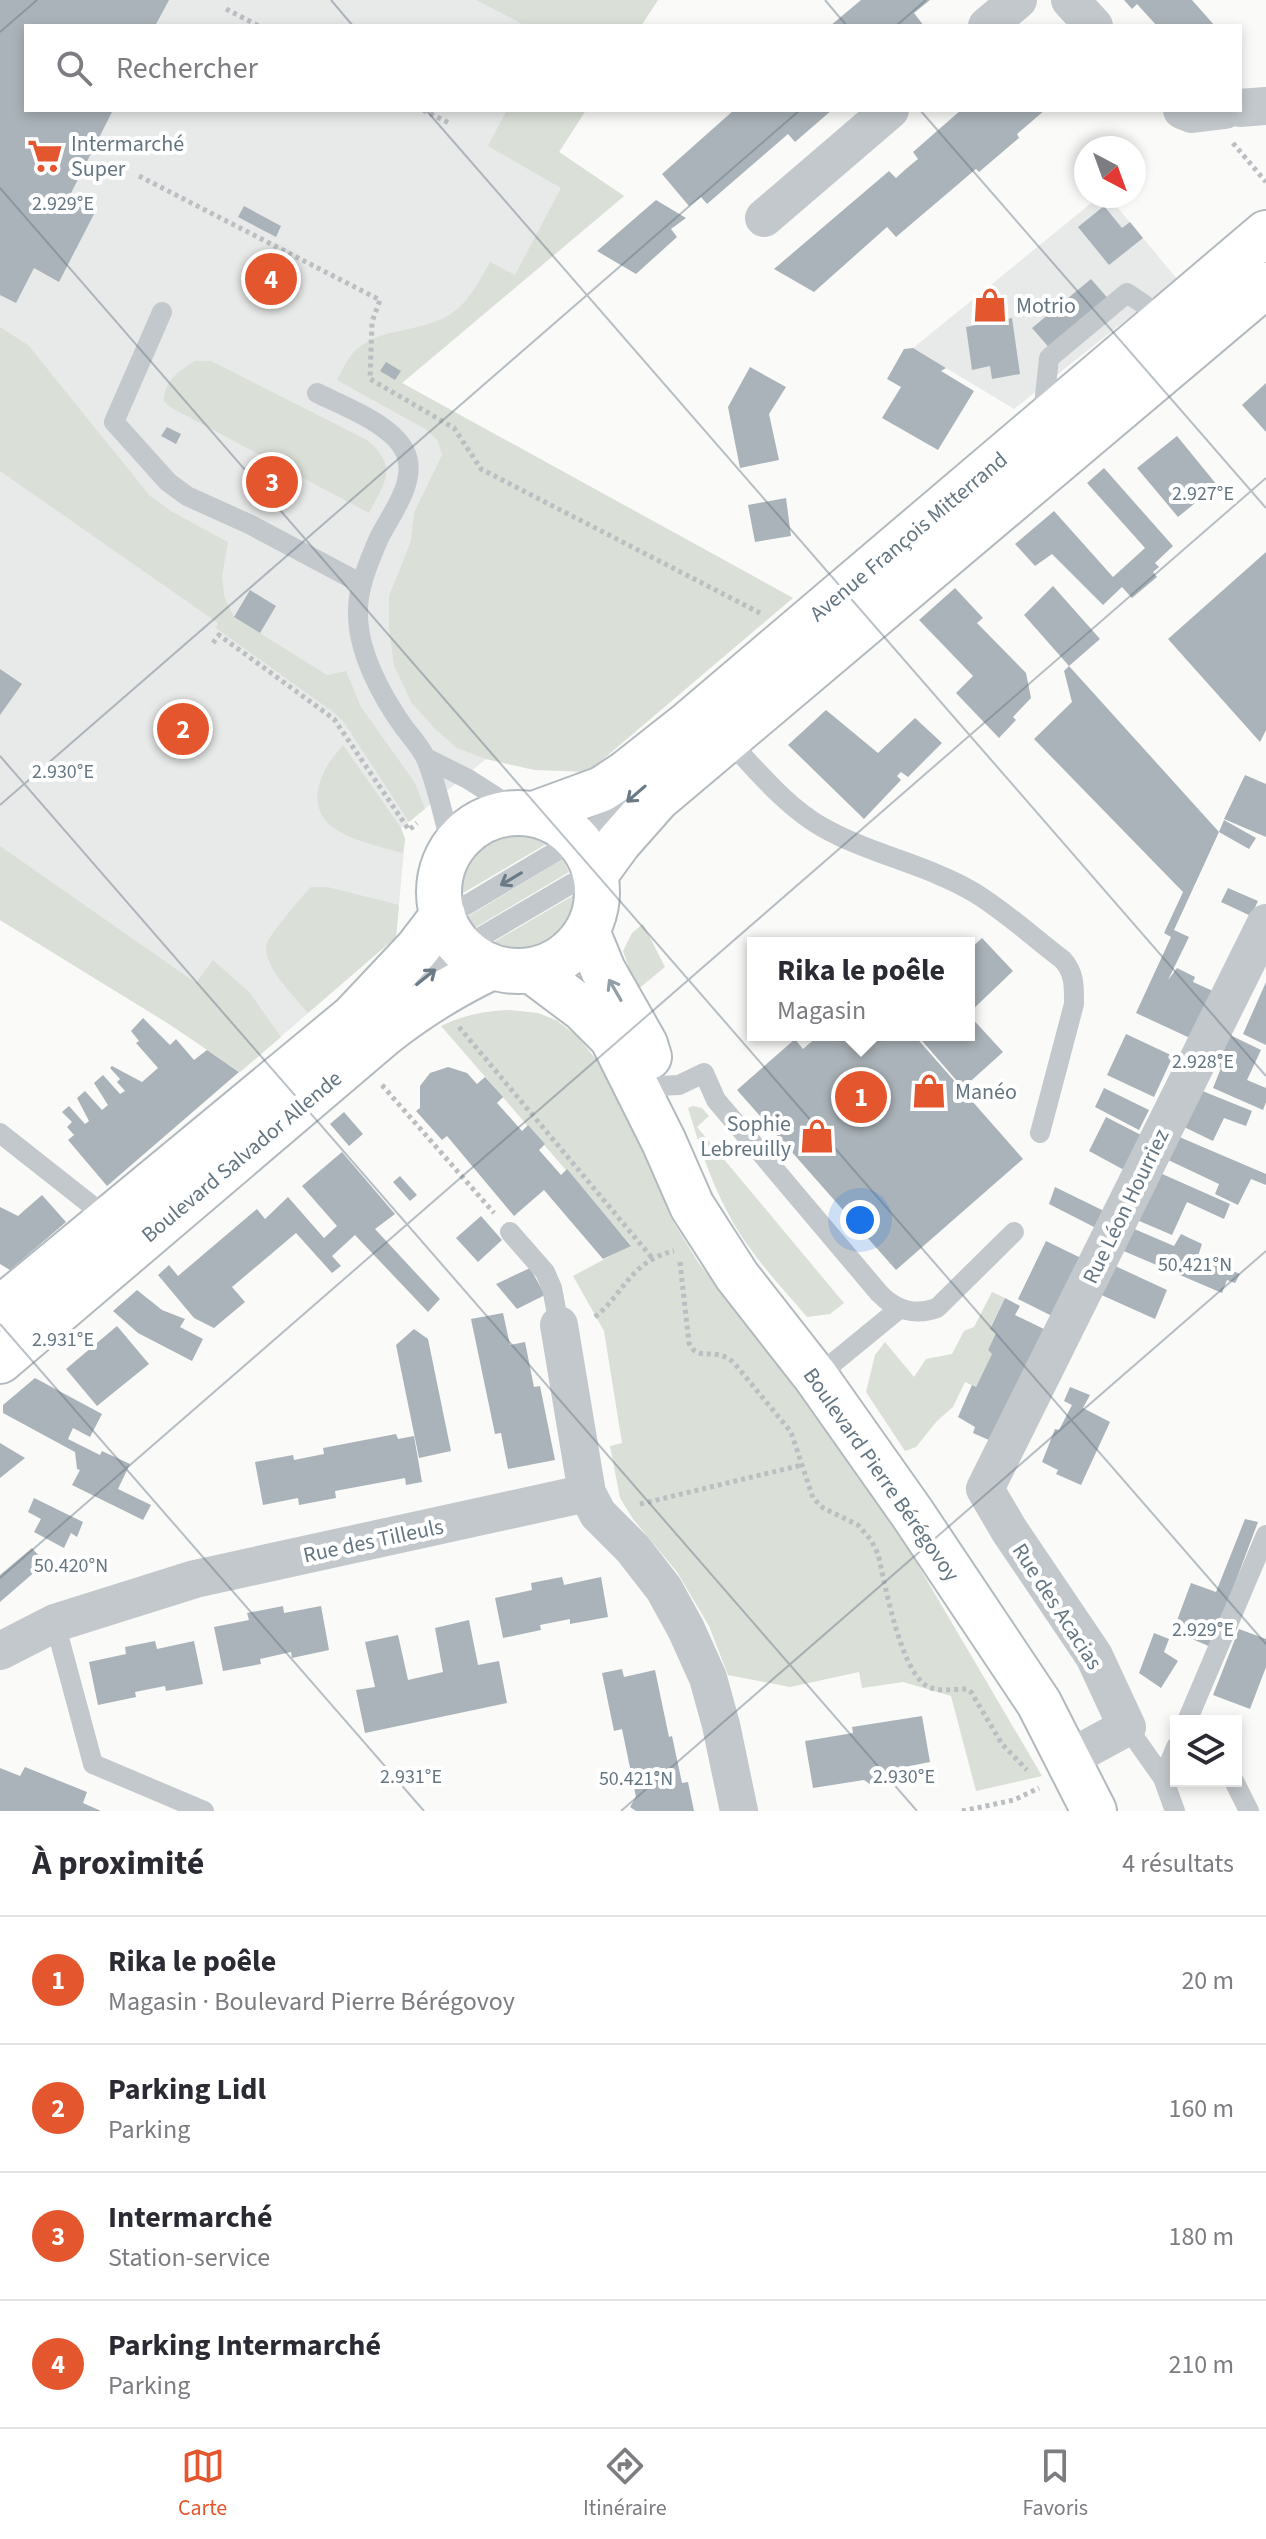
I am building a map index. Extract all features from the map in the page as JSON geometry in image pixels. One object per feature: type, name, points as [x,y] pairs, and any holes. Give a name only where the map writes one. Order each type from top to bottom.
[{"type":"main road","name":"Avenue François Mitterrand","points":[[452,849],[466,833],[482,822],[501,815],[528,814],[602,789],[626,773],[688,724],[1260,237]]},
{"type":"main road","name":"Avenue François Mitterrand","points":[[586,857],[619,842],[657,799],[1266,285]]},
{"type":"main road","points":[[452,849],[440,879],[439,897],[482,950],[548,965],[564,957],[587,931],[595,913],[597,893],[586,857],[551,820],[528,814]]},
{"type":"main road","name":"Boulevard Pierre Bérégovoy","points":[[587,931],[603,970],[645,1044],[658,1086],[664,1142]]},
{"type":"main road","name":"Boulevard Salvador Allende","points":[[10,1335],[109,1219],[353,1017],[417,949],[482,950]]},
{"type":"main road","name":"Boulevard Salvador Allende","points":[[10,1335],[417,1008],[450,987],[482,950]]},
{"type":"main road","name":"Boulevard Pierre Bérégovoy","points":[[482,950],[583,1009],[612,1038],[692,1206],[737,1276],[816,1377],[912,1513],[1039,1703],[1047,1772],[1094,1811]]},
{"type":"street","points":[[989,24],[1018,0]]},
{"type":"street","points":[[1070,0],[1092,24]]},
{"type":"street","points":[[1187,112],[1233,117],[1266,106]]},
{"type":"street","points":[[764,218],[888,112]]},
{"type":"street","name":"Rue Léon Hourriez","points":[[985,1489],[1266,923]]},
{"type":"street","points":[[559,1325],[592,1503],[664,1589],[686,1629],[708,1678],[739,1811]]},
{"type":"street","name":"Rue des Acacias","points":[[985,1489],[1094,1656],[1127,1727]]},
{"type":"street","name":"Rue des Tilleuls","points":[[0,1651],[55,1623],[195,1579],[592,1503]]},
{"type":"street","points":[[1047,1772],[1127,1727]]},
{"type":"lane","points":[[10,1335],[68,1275],[123,1232],[250,1120],[571,884],[603,822],[1238,281],[1260,237]]},
{"type":"lane","points":[[162,312],[114,422],[168,482],[187,496],[362,584]]},
{"type":"lane","points":[[317,393],[385,429],[405,450],[409,462],[408,478],[378,540],[362,584],[357,610],[359,634],[389,703],[426,758],[452,849]]},
{"type":"lane","points":[[727,739],[778,792],[819,826],[974,892],[1071,969],[1075,983],[1074,1004],[1040,1133]]},
{"type":"lane","points":[[426,758],[528,814]]},
{"type":"lane","points":[[482,950],[463,907],[586,857]]},
{"type":"lane","points":[[658,1086],[679,1085],[704,1073],[716,1100],[879,1293],[899,1309],[924,1313],[937,1308],[1014,1232]]},
{"type":"lane","points":[[0,1133],[109,1219]]},
{"type":"lane","points":[[510,1232],[545,1272],[552,1288],[559,1325]]},
{"type":"lane","points":[[816,1377],[899,1309]]},
{"type":"lane","points":[[1190,1715],[1266,1535]]},
{"type":"lane","points":[[55,1623],[93,1764],[204,1811]]},
{"type":"lane","name":"Rue des Acacias","points":[[1127,1727],[1170,1777]]},
{"type":"lane","name":"Rue des Acacias","points":[[1171,1787],[1175,1811]]},
{"type":"lane","points":[[1237,1787],[1249,1811]]},
{"type":"path","points":[[226,9],[255,24]]},
{"type":"path","points":[[427,112],[451,124]]},
{"type":"path","points":[[1233,117],[1233,142],[1266,182]]},
{"type":"path","points":[[139,176],[380,300],[372,322],[370,379],[454,428],[481,469],[796,631]]},
{"type":"path","points":[[213,643],[219,635],[334,719],[409,830],[424,817]]},
{"type":"path","points":[[456,1023],[653,1259]]},
{"type":"path","points":[[357,1057],[510,1232]]},
{"type":"path","points":[[559,1325],[598,1315],[631,1274],[672,1250],[678,1252],[692,1350],[698,1354],[718,1353],[730,1359],[791,1432],[813,1498],[823,1508],[858,1525],[871,1540],[878,1554],[903,1651],[917,1678],[933,1689],[967,1689],[1002,1744],[1047,1772],[1014,1800],[962,1811]]},
{"type":"path","points":[[592,1503],[802,1465]]},
{"type":"shaded area","points":[[0,0],[658,0],[642,24],[24,24],[24,112],[585,112],[559,152],[624,196],[402,383],[793,598],[535,770],[486,759],[401,828],[405,839],[396,937],[240,1072],[169,1024],[0,920]]},
{"type":"shaded area","points":[[476,0],[658,0],[642,24],[521,23]]},
{"type":"shaded area","points":[[506,112],[585,112],[559,152],[624,196],[402,383],[793,598],[588,772],[535,770],[486,759],[457,748],[411,702],[394,665],[389,596],[411,541],[414,513],[442,455],[438,441],[427,430],[337,380],[349,358],[370,340],[423,326],[456,310],[473,291],[490,262],[515,275],[561,188],[488,146]]},
{"type":"shaded area","points":[[1085,208],[1118,208],[1177,279],[1014,409],[913,348]]},
{"type":"shaded area","points":[[0,327],[28,345],[150,496],[174,513],[228,542],[222,576],[224,596],[234,617],[327,675],[346,671],[361,707],[415,783],[425,809],[409,822],[343,721],[333,712],[216,628],[218,623],[0,471]]},
{"type":"shaded area","points":[[195,361],[211,361],[367,440],[377,450],[386,467],[384,483],[369,513],[170,407],[164,401],[167,387],[178,373]]},
{"type":"shaded area","points":[[343,745],[401,828],[405,839],[403,853],[352,838],[325,820],[319,807],[318,791],[327,767]]},
{"type":"shaded area","points":[[511,834],[548,843],[458,896],[462,872],[471,854],[487,842]]},
{"type":"shaded area","points":[[0,846],[196,983],[213,960],[249,992],[281,1037],[240,1072],[169,1024],[0,920]]},
{"type":"shaded area","points":[[563,859],[569,872],[473,929],[467,917]]},
{"type":"shaded area","points":[[311,887],[327,887],[399,905],[396,937],[308,1013],[280,980],[266,951],[274,932]]},
{"type":"shaded area","points":[[574,895],[565,923],[546,941],[521,947],[492,943]]},
{"type":"shaded area","points":[[643,924],[665,967],[637,990],[623,951],[632,933]]},
{"type":"shaded area","points":[[510,1010],[538,1013],[556,1020],[577,1036],[618,1086],[671,1218],[698,1262],[842,1448],[885,1509],[1042,1776],[976,1791],[951,1696],[903,1682],[862,1688],[859,1672],[790,1687],[728,1675],[709,1626],[677,1572],[633,1519],[620,1498],[610,1446],[622,1443],[604,1331],[573,1276],[631,1245],[441,1026],[474,1014]]},
{"type":"shaded area","points":[[688,1108],[702,1108],[709,1116],[697,1127],[844,1303],[830,1314],[807,1317],[745,1241],[710,1175]]},
{"type":"shaded area","points":[[992,1292],[1005,1298],[990,1328],[996,1333],[988,1350],[992,1354],[976,1387],[965,1382],[953,1407],[916,1447],[905,1451],[866,1392],[875,1355],[885,1342],[914,1377],[926,1359],[952,1354],[964,1331],[974,1327]]},
{"type":"building","name":"Intermarché Super","points":[[0,0],[169,0],[156,24],[24,24],[24,112],[112,112],[67,201],[94,214],[59,282],[34,268],[16,303],[0,295]]},
{"type":"building","points":[[861,0],[930,0],[914,13],[922,24],[832,24]]},
{"type":"building","points":[[1124,0],[1192,0],[1213,24],[1155,24],[1137,4],[1132,9]]},
{"type":"building","points":[[732,112],[830,112],[795,142],[788,134],[707,204],[701,197],[689,206],[662,174]]},
{"type":"building","points":[[959,112],[1043,112],[1017,134],[1019,138],[979,172],[976,169],[896,237],[887,227],[814,292],[774,269],[889,171],[896,178],[918,159],[913,152]]},
{"type":"building","points":[[656,200],[686,218],[671,229],[677,237],[636,274],[597,251]]},
{"type":"building","points":[[244,206],[281,226],[276,237],[238,217]]},
{"type":"building","points":[[1106,208],[1122,228],[1130,222],[1143,238],[1109,265],[1078,227]]},
{"type":"building","points":[[1091,279],[1111,302],[1052,351],[1032,328]]},
{"type":"building","points":[[1012,318],[1020,374],[992,379],[990,366],[972,370],[966,327]]},
{"type":"building","points":[[913,348],[946,368],[941,371],[974,391],[938,450],[882,418],[901,387],[887,379],[904,349]]},
{"type":"building","points":[[386,362],[401,371],[395,380],[380,371]]},
{"type":"building","points":[[750,367],[786,387],[769,414],[779,460],[740,468],[728,407]]},
{"type":"building","points":[[1266,383],[1266,432],[1242,405]]},
{"type":"building","points":[[167,427],[181,434],[176,444],[161,436]]},
{"type":"building","points":[[1177,436],[1217,485],[1178,517],[1137,468]]},
{"type":"building","points":[[264,461],[293,476],[278,504],[250,490]]},
{"type":"building","points":[[1104,468],[1173,546],[1155,563],[1159,567],[1153,572],[1157,577],[1132,598],[1122,587],[1103,605],[1052,554],[1035,566],[1015,544],[1054,511],[1113,577],[1145,548],[1087,483]]},
{"type":"building","points":[[786,498],[791,536],[755,542],[748,505]]},
{"type":"building","points":[[1266,552],[1266,730],[1260,742],[1168,639]]},
{"type":"building","points":[[1053,586],[1100,639],[1069,666],[1024,615]]},
{"type":"building","points":[[955,588],[983,618],[977,623],[1026,673],[1031,698],[999,738],[956,693],[973,676],[919,620]]},
{"type":"building","points":[[250,590],[276,606],[260,633],[234,617]]},
{"type":"building","points":[[1069,666],[1219,832],[1174,930],[1189,937],[1168,980],[1177,968],[1195,977],[1193,982],[1213,991],[1190,1038],[1136,1013],[1171,937],[1164,933],[1183,892],[1034,739],[1072,702],[1064,671]]},
{"type":"building","points":[[0,669],[22,684],[0,715]]},
{"type":"building","points":[[826,710],[878,753],[915,718],[942,743],[908,777],[901,772],[897,776],[901,780],[864,819],[788,745]]},
{"type":"building","points":[[1245,775],[1266,784],[1266,837],[1224,819]]},
{"type":"building","points":[[1224,820],[1256,838],[1249,849],[1219,832]]},
{"type":"building","points":[[1228,888],[1258,901],[1251,916],[1221,902]]},
{"type":"building","points":[[982,938],[1013,971],[975,1007],[975,944]]},
{"type":"building","points":[[1266,982],[1266,1045],[1243,1034]]},
{"type":"building","points":[[143,1018],[170,1045],[176,1039],[194,1060],[207,1050],[239,1072],[107,1186],[68,1140],[74,1135],[67,1127],[72,1122],[62,1112],[69,1106],[85,1124],[89,1121],[77,1098],[85,1091],[102,1110],[108,1105],[94,1083],[103,1075],[120,1094],[125,1091],[117,1082],[120,1079],[110,1068],[112,1066],[142,1082],[158,1068],[136,1043],[139,1041],[131,1031]]},
{"type":"building","points":[[975,1022],[1003,1052],[963,1088],[922,1041],[975,1041]]},
{"type":"building","points":[[1126,1034],[1173,1056],[1154,1097],[1107,1075]]},
{"type":"building","points":[[1228,1034],[1261,1050],[1247,1080],[1266,1088],[1263,1110],[1213,1088],[1221,1068],[1212,1064]]},
{"type":"building","points":[[793,1041],[803,1049],[812,1041],[919,1041],[1023,1159],[896,1270],[737,1090]]},
{"type":"building","points":[[448,1067],[467,1073],[477,1084],[485,1077],[503,1097],[497,1103],[522,1131],[528,1125],[545,1144],[539,1150],[561,1175],[567,1169],[631,1246],[603,1259],[544,1190],[514,1216],[447,1136],[442,1140],[416,1111],[420,1108],[420,1086],[430,1073]]},
{"type":"building","points":[[1104,1088],[1149,1110],[1139,1130],[1095,1107]]},
{"type":"building","points":[[1200,1090],[1252,1111],[1246,1126],[1224,1118],[1213,1141],[1182,1126]]},
{"type":"building","points":[[344,1112],[363,1134],[349,1146],[330,1124]]},
{"type":"building","points":[[1106,1117],[1141,1135],[1124,1170],[1089,1151]]},
{"type":"building","points":[[1177,1136],[1266,1174],[1266,1185],[1251,1179],[1238,1205],[1215,1194],[1219,1184],[1166,1159]]},
{"type":"building","points":[[342,1152],[395,1214],[375,1229],[440,1299],[428,1312],[355,1235],[332,1256],[341,1266],[332,1273],[296,1233],[232,1287],[245,1302],[214,1328],[194,1318],[158,1275],[169,1265],[178,1276],[257,1209],[265,1219],[288,1197],[324,1238],[337,1226],[302,1186]]},
{"type":"building","points":[[1160,1173],[1230,1204],[1224,1219],[1187,1202],[1172,1235],[1137,1220]]},
{"type":"building","points":[[400,1176],[417,1195],[410,1201],[393,1182]]},
{"type":"building","points":[[1055,1187],[1104,1211],[1096,1228],[1049,1204]]},
{"type":"building","points":[[42,1195],[66,1222],[10,1270],[0,1264],[0,1207],[18,1216]]},
{"type":"building","points":[[481,1216],[502,1240],[478,1262],[456,1238]]},
{"type":"building","points":[[1132,1228],[1174,1246],[1181,1234],[1202,1244],[1198,1256],[1240,1274],[1235,1283],[1227,1280],[1222,1293],[1119,1249]]},
{"type":"building","points":[[1046,1241],[1081,1258],[1052,1316],[1018,1299]]},
{"type":"building","points":[[1111,1264],[1167,1290],[1155,1319],[1097,1293]]},
{"type":"building","points":[[530,1268],[545,1295],[517,1309],[496,1284]]},
{"type":"building","points":[[137,1290],[162,1310],[185,1319],[180,1327],[203,1339],[192,1361],[138,1333],[113,1311]]},
{"type":"building","points":[[1005,1298],[1020,1306],[1015,1315],[1046,1330],[991,1441],[973,1433],[975,1427],[958,1417],[972,1385],[976,1387],[992,1354],[988,1350],[996,1333],[990,1329]]},
{"type":"building","points":[[503,1313],[510,1345],[525,1342],[534,1387],[540,1386],[555,1460],[508,1469],[501,1433],[495,1434],[471,1319]]},
{"type":"building","points":[[117,1326],[149,1364],[97,1406],[66,1369]]},
{"type":"building","points":[[414,1329],[428,1339],[451,1451],[419,1458],[396,1345]]},
{"type":"building","points":[[35,1378],[102,1414],[90,1437],[73,1428],[68,1439],[100,1455],[102,1451],[130,1464],[118,1489],[151,1505],[143,1520],[72,1485],[80,1470],[77,1469],[75,1452],[3,1413],[3,1405]]},
{"type":"building","points":[[1070,1387],[1090,1395],[1083,1408],[1110,1422],[1081,1485],[1056,1474],[1058,1470],[1042,1462],[1055,1429],[1059,1430],[1072,1405],[1064,1401]]},
{"type":"building","points":[[396,1434],[398,1439],[414,1436],[422,1482],[406,1485],[405,1478],[335,1491],[336,1498],[299,1505],[298,1498],[263,1505],[255,1462],[293,1455],[294,1460],[324,1454],[323,1448]]},
{"type":"building","points":[[0,1443],[25,1458],[0,1478]]},
{"type":"building","points":[[34,1498],[83,1522],[77,1537],[71,1533],[64,1548],[34,1532],[41,1519],[28,1512]]},
{"type":"building","points":[[1245,1519],[1258,1522],[1211,1647],[1173,1631],[1191,1583],[1216,1592]]},
{"type":"building","points":[[32,1548],[45,1563],[0,1602],[0,1575]]},
{"type":"building","points":[[562,1577],[564,1585],[601,1577],[608,1617],[570,1624],[570,1619],[540,1625],[541,1630],[503,1638],[495,1598],[532,1590],[531,1583]]},
{"type":"building","points":[[283,1606],[284,1613],[321,1606],[329,1650],[292,1658],[291,1652],[260,1659],[261,1664],[223,1671],[214,1627],[249,1620],[247,1613]]},
{"type":"building","points":[[469,1620],[478,1665],[499,1661],[507,1703],[365,1733],[356,1690],[375,1687],[365,1642],[398,1635],[408,1680],[443,1672],[435,1628]]},
{"type":"building","points":[[1239,1629],[1266,1639],[1266,1667],[1250,1709],[1213,1695]]},
{"type":"building","points":[[1154,1633],[1169,1639],[1164,1652],[1178,1661],[1161,1688],[1139,1673]]},
{"type":"building","points":[[155,1641],[157,1649],[194,1641],[203,1684],[166,1691],[165,1686],[135,1692],[136,1697],[98,1705],[89,1662],[126,1654],[125,1647]]},
{"type":"building","points":[[622,1669],[624,1677],[655,1670],[669,1737],[672,1736],[682,1783],[688,1782],[694,1811],[636,1811],[630,1807],[636,1797],[622,1729],[614,1731],[602,1673]]},
{"type":"building","points":[[922,1716],[930,1762],[894,1769],[895,1774],[882,1776],[881,1782],[874,1787],[864,1780],[813,1788],[805,1741],[853,1733],[852,1727]]},
{"type":"building","points":[[25,1767],[87,1792],[83,1803],[101,1811],[0,1811],[0,1768],[20,1776]]},
{"type":"place","name":"Intermarché Super","points":[[45,156]]},
{"type":"place","name":"Parking Intermarché","points":[[271,279]]},
{"type":"place","name":"Motrio","points":[[990,305]]},
{"type":"place","name":"Intermarché","points":[[272,482]]},
{"type":"place","name":"Parking Lidl","points":[[183,729]]},
{"type":"place","name":"Manéo","points":[[929,1091]]},
{"type":"place","name":"Rika le poêle","points":[[861,1097]]},
{"type":"place","name":"Sophie Lebreuilly","points":[[817,1136]]}]
